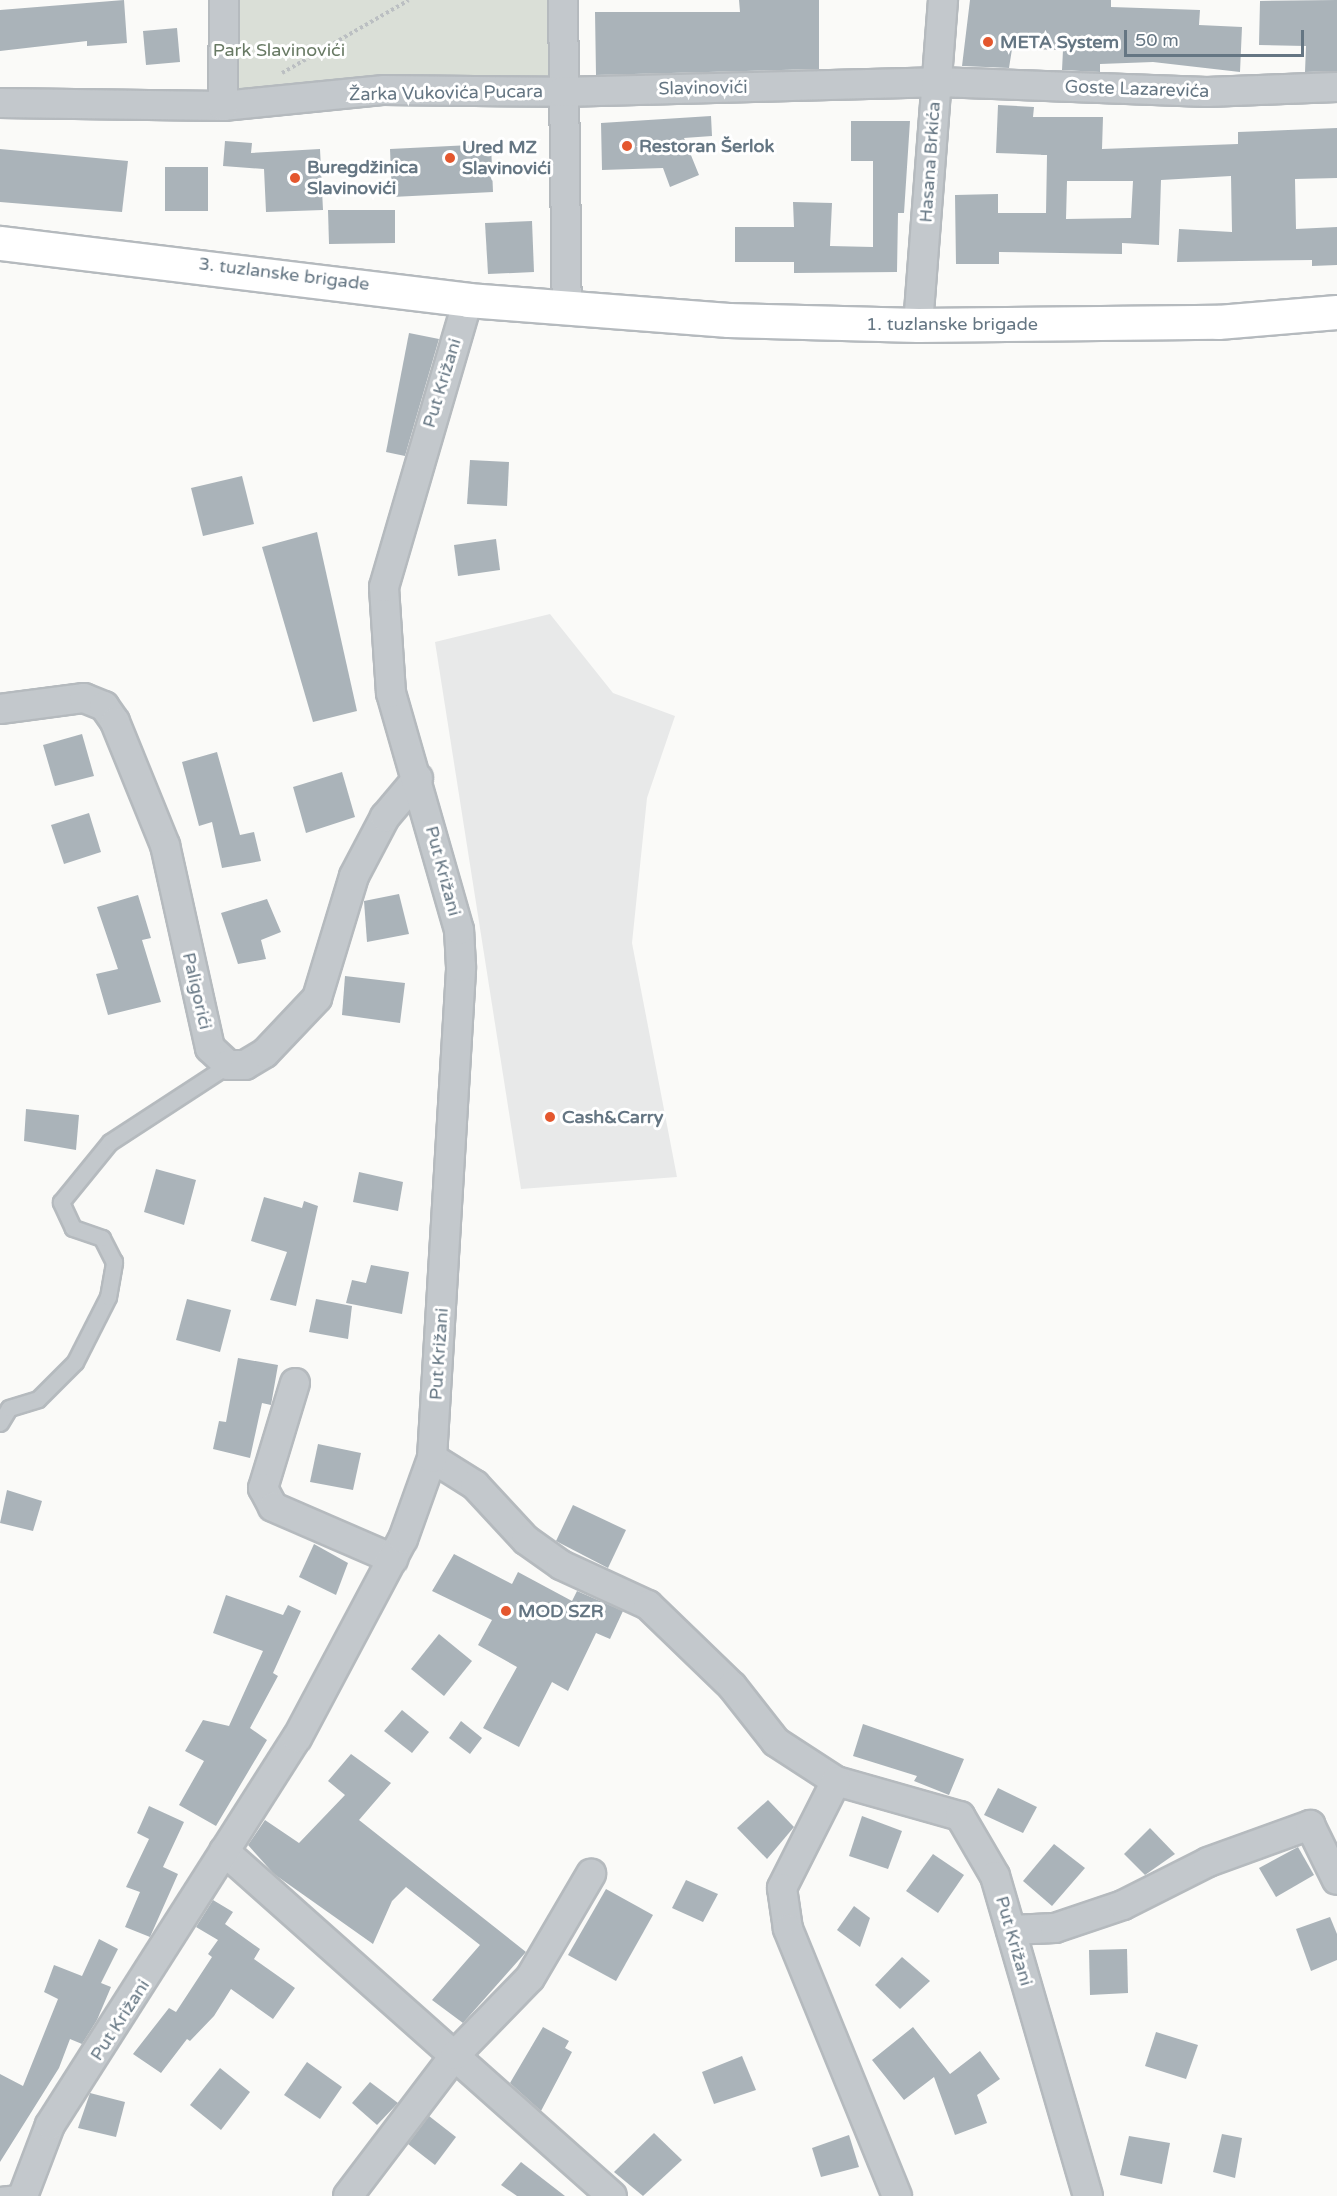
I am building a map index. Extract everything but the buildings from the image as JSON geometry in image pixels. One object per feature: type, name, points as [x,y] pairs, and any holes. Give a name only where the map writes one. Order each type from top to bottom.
[{"type":"main road","name":"3. tuzlanske brigade","points":[[0,243],[468,300],[567,309]]},
{"type":"main road","name":"1. tuzlanske brigade","points":[[567,309],[918,325],[1218,322],[1337,312]]},
{"type":"street","points":[[223,106],[224,0]]},
{"type":"street","points":[[563,0],[561,92],[567,309]]},
{"type":"street","name":"Hasana Brkića","points":[[918,325],[943,0]]},
{"type":"street","name":"Slavinovići","points":[[561,92],[936,82]]},
{"type":"street","name":"Goste Lazarevića","points":[[936,82],[1207,92],[1337,87]]},
{"type":"street","name":"Žarka Vukovića Pucara","points":[[0,103],[223,106],[384,90],[561,92]]},
{"type":"street","name":"Put Križani","points":[[19,2195],[50,2125],[297,1738],[393,1559],[432,1458],[461,967],[459,930],[418,778],[391,693],[384,587],[468,300]]},
{"type":"street","name":"Paligorići","points":[[0,709],[84,698],[104,706],[115,722],[165,845],[210,1048],[228,1065]]},
{"type":"street","points":[[228,1065],[245,1065],[265,1053],[316,998],[354,876],[385,817],[418,778]]},
{"type":"street","points":[[295,1383],[263,1488],[273,1507],[393,1559]]},
{"type":"street","name":"Put Križani","points":[[432,1458],[475,1485],[526,1540],[561,1565],[648,1605],[732,1686],[776,1742],[836,1781],[960,1816],[995,1876],[1088,2196]]},
{"type":"street","points":[[836,1781],[782,1888],[788,1929],[897,2196]]},
{"type":"street","points":[[1011,1930],[1055,1928],[1124,1905],[1208,1862],[1311,1825],[1337,1880]]},
{"type":"street","points":[[224,1851],[612,2196]]},
{"type":"street","points":[[348,2196],[455,2055],[530,1978],[591,1874]]},
{"type":"lane","points":[[0,1423],[9,1408],[38,1399],[75,1362],[108,1297],[114,1262],[102,1238],[73,1228],[61,1203],[110,1142],[228,1065]]},
{"type":"path","points":[[275,76],[409,0]]},
{"type":"shaded area","points":[[550,614],[613,693],[675,716],[647,798],[632,943],[677,1177],[521,1189],[435,642]]},
{"type":"green space","name":"Park Slavinovići","points":[[224,0],[563,0],[561,92],[223,106]]},
{"type":"place","name":"META System","points":[[988,42]]},
{"type":"place","name":"Restoran Šerlok","points":[[627,146]]},
{"type":"place","name":"Ured MZ Slavinovići","points":[[450,158]]},
{"type":"place","name":"Buregdžinica Slavinovići","points":[[295,178]]},
{"type":"place","name":"Cash&Carry","points":[[550,1117]]},
{"type":"place","name":"MOD SZR","points":[[506,1611]]}]
